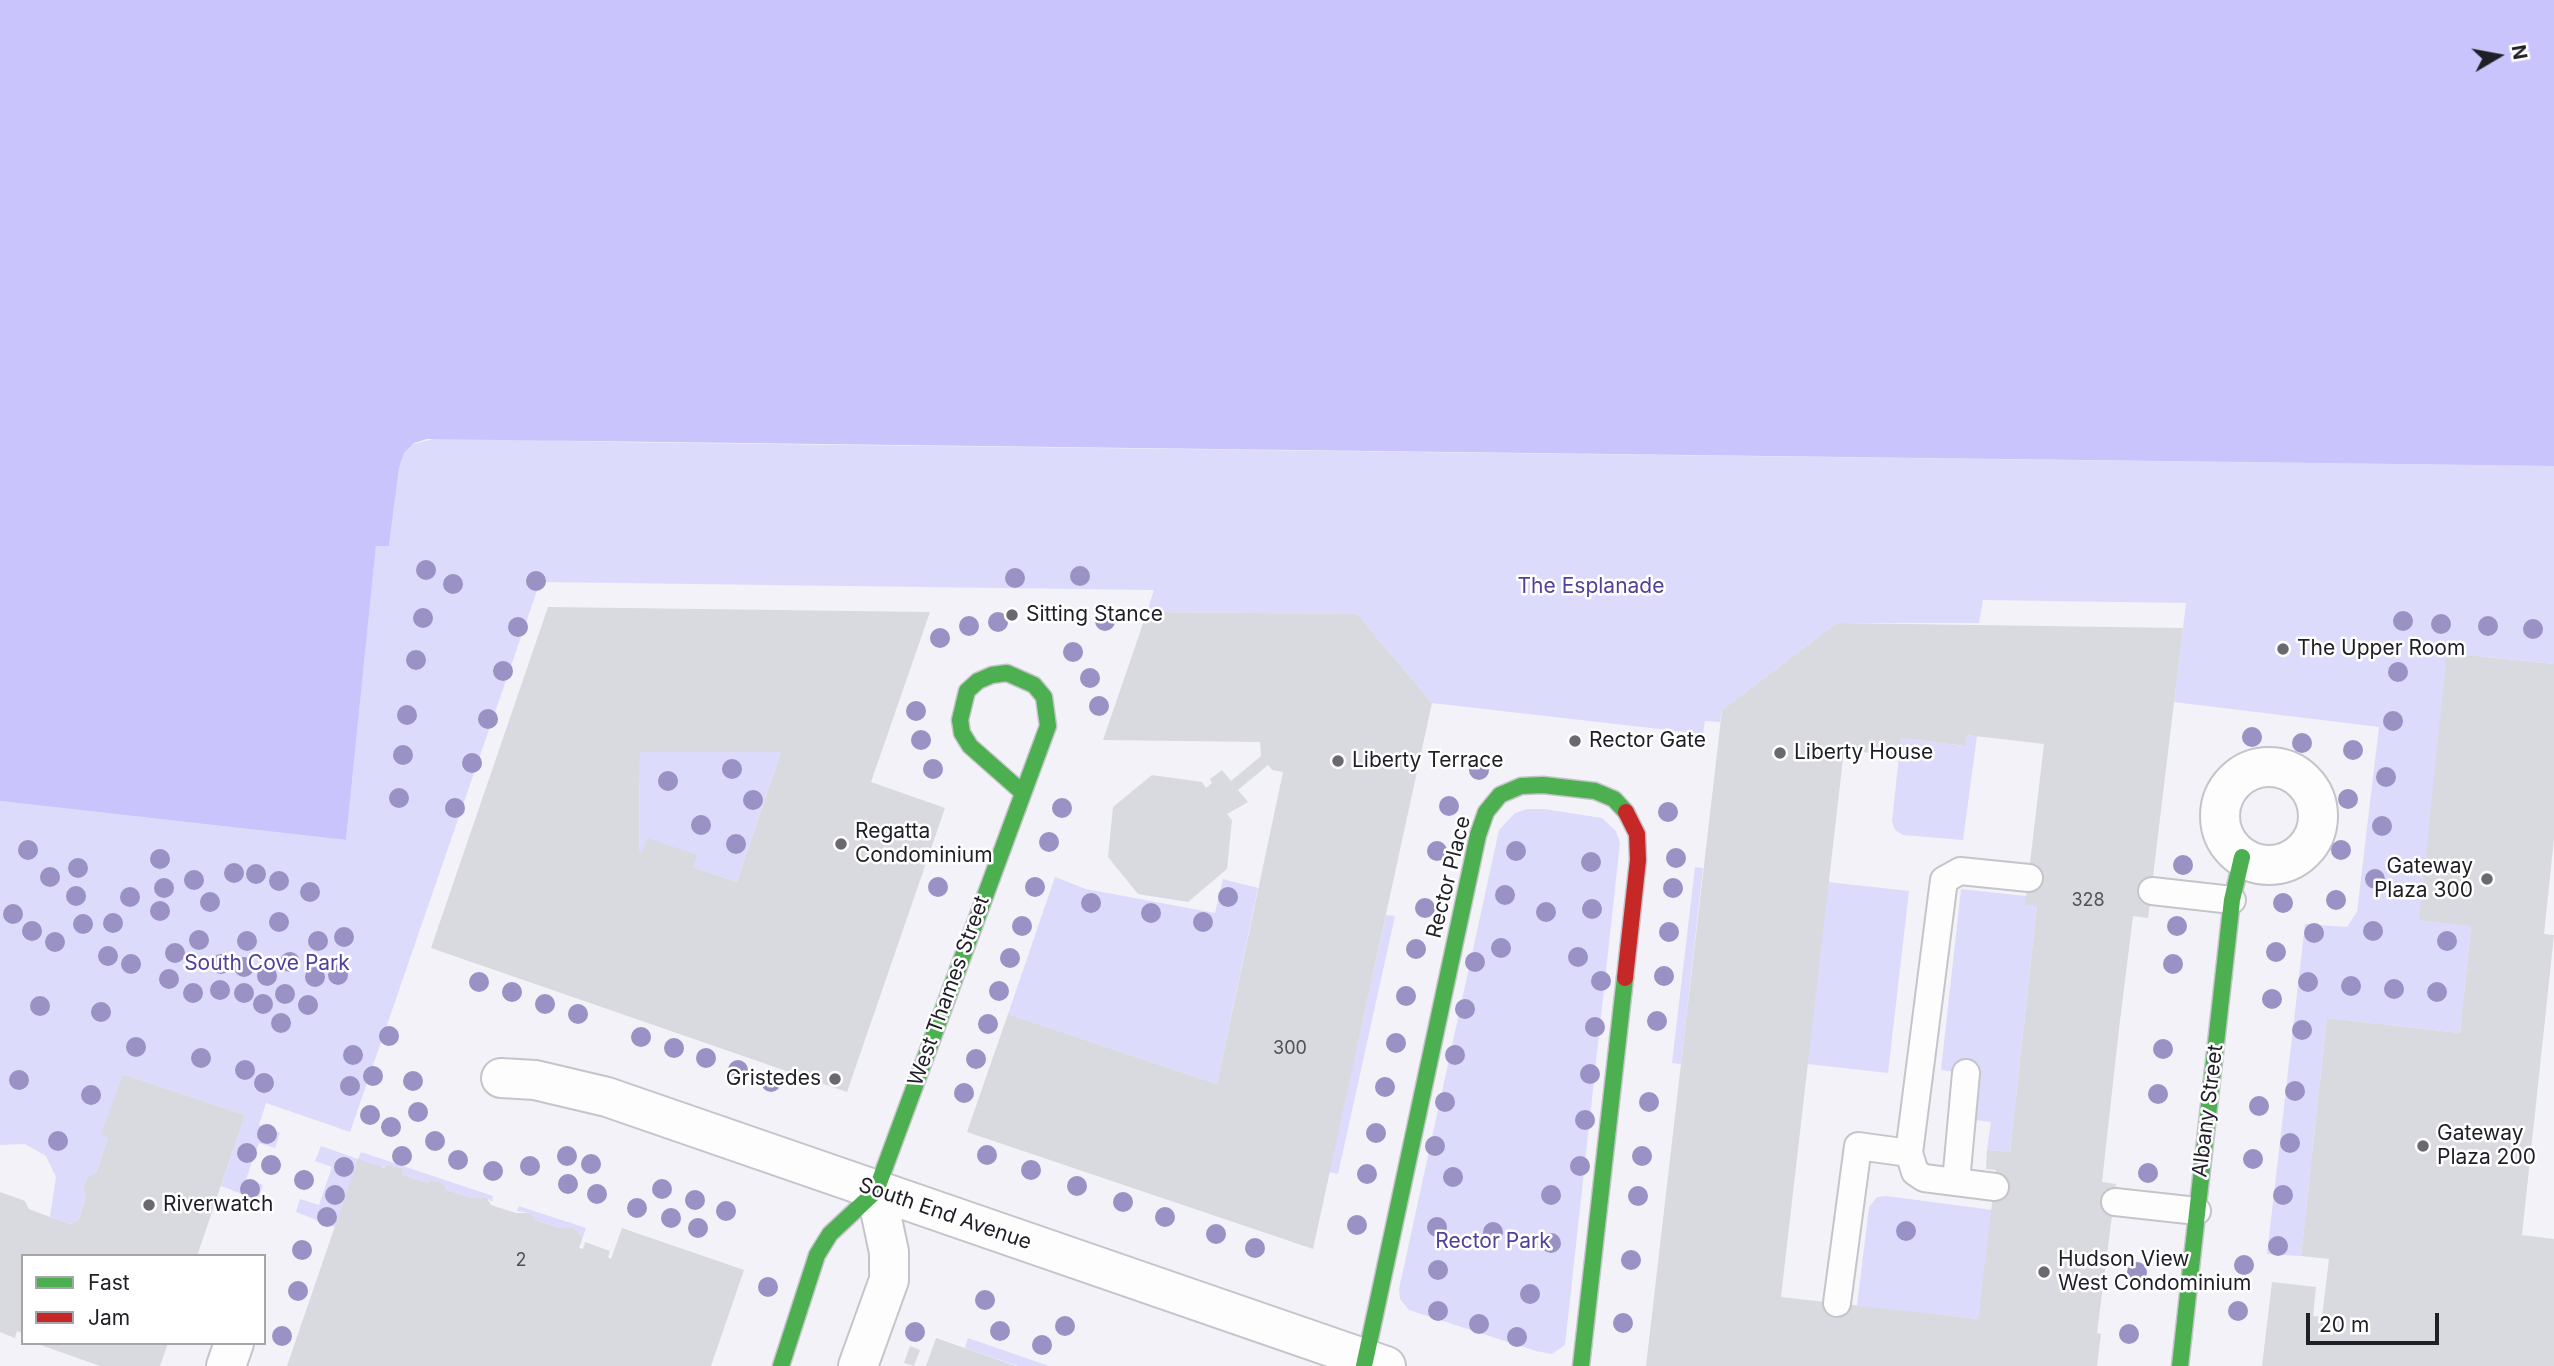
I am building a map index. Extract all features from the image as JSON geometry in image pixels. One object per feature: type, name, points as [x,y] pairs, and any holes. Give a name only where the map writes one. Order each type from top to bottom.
[{"type":"street","name":"West Thames Street","points":[[781,1366],[817,1255],[830,1234],[876,1191],[1048,726],[1044,697],[1034,685],[1022,677],[992,675],[967,691],[960,720],[962,733],[970,746],[1023,792]]},
{"type":"street","name":"Rector Place","points":[[1372,1364],[1478,835],[1486,812],[1500,795],[1521,786],[1543,785],[1595,791],[1614,799],[1629,816],[1637,834],[1636,874],[1581,1366]]},
{"type":"street","name":"Albany Street","points":[[2180,1366],[2232,900],[2242,857]]},
{"type":"street","name":"South End Avenue","points":[[501,1078],[535,1080],[584,1090],[1372,1364]]},
{"type":"street","points":[[858,1366],[889,1280],[889,1252],[876,1191]]},
{"type":"street","points":[[226,1366],[233,1345]]},
{"type":"lane","points":[[1995,1187],[1924,1178],[1915,1172],[1909,1153],[1944,880],[1960,871],[2029,878]]},
{"type":"lane","points":[[2152,891],[2232,900]]},
{"type":"lane","points":[[1956,1182],[1966,1073]]},
{"type":"lane","points":[[1837,1303],[1857,1146],[1909,1153]]},
{"type":"lane","points":[[2115,1202],[2197,1211]]},
{"type":"green space","name":"The Esplanade","points":[[442,437],[605,442],[2554,466],[2554,664],[2447,653],[2471,926],[2460,1033],[2327,1018],[2301,1256],[2267,1254],[2305,924],[2347,927],[2357,912],[2379,727],[2174,702],[2186,603],[1983,600],[1979,623],[1837,623],[1722,710],[1720,722],[1705,721],[1703,734],[1432,703],[1357,614],[1147,612],[1154,590],[540,582],[350,1132],[266,1103],[259,1125],[280,1133],[275,1148],[259,1143],[246,1179],[263,1185],[258,1200],[221,1186],[245,1115],[123,1074],[102,1135],[108,1138],[96,1173],[87,1177],[83,1190],[86,1197],[79,1219],[71,1224],[50,1217],[56,1177],[46,1156],[25,1144],[0,1145],[0,801],[346,840],[376,545],[389,546],[399,468],[404,453],[413,444]]},
{"type":"green space","points":[[1967,735],[1977,736],[1963,840],[1903,835],[1895,830],[1892,821],[1901,738],[1964,746]]},
{"type":"green space","points":[[640,752],[781,752],[737,882],[693,867],[647,839],[642,852],[639,851]]},
{"type":"green space","name":"Rector Park","points":[[1527,809],[1602,818],[1616,831],[1620,843],[1565,1345],[1552,1354],[1409,1310],[1400,1299],[1399,1289],[1499,830],[1515,813]]},
{"type":"green space","points":[[1695,867],[1703,868],[1681,1064],[1672,1063]]},
{"type":"green space","points":[[1055,877],[1086,889],[1215,913],[1223,879],[1258,888],[1217,1084],[1008,1014]]},
{"type":"green space","points":[[1828,882],[1909,891],[1888,1073],[1807,1064]]},
{"type":"green space","points":[[1961,889],[2026,896],[2037,906],[2010,1152],[1987,1150],[1991,1122],[1975,1120],[1980,1075],[1941,1070]]},
{"type":"green space","points":[[1386,915],[1395,916],[1338,1174],[1329,1172]]},
{"type":"green space","points":[[321,1146],[358,1159],[361,1152],[493,1196],[492,1202],[487,1198],[472,1198],[447,1190],[443,1183],[429,1180],[428,1183],[403,1175],[402,1168],[385,1165],[335,1227],[296,1212],[300,1199],[319,1205],[332,1167],[315,1161]]},
{"type":"green space","points":[[1887,1196],[1992,1210],[1978,1319],[1857,1306],[1869,1207],[1877,1197]]},
{"type":"green space","points":[[519,1206],[586,1228],[583,1237],[574,1228],[560,1228],[535,1220],[530,1213],[517,1211]]},
{"type":"green space","points":[[968,1338],[1049,1366],[1018,1366],[965,1348]]},
{"type":"shaded area","points":[[0,0],[2554,0],[2554,466],[427,439],[414,443],[404,453],[399,468],[389,546],[376,546],[346,840],[0,801]]},
{"type":"building","name":"Regatta Condominium","points":[[548,607],[930,612],[871,782],[945,808],[847,1092],[431,948]],"holes":[[[640,752],[781,752],[737,882],[693,867],[697,855],[647,838],[642,852],[639,851]]]},
{"type":"building","points":[[1147,612],[1357,614],[1432,703],[1313,1249],[967,1132],[1008,1014],[1217,1084],[1283,772],[1272,770],[1268,765],[1238,790],[1248,802],[1227,814],[1232,820],[1227,869],[1188,902],[1138,894],[1108,857],[1113,807],[1152,775],[1202,782],[1206,788],[1212,783],[1210,779],[1222,770],[1231,781],[1261,756],[1260,742],[1103,740]]},
{"type":"building","points":[[1837,623],[2183,628],[2148,918],[2133,916],[2119,1029],[2102,1182],[2116,1184],[2097,1333],[2101,1334],[2097,1366],[1646,1366],[1722,710]],"holes":[[[1967,735],[2044,744],[2025,905],[2037,906],[2010,1152],[1987,1150],[1986,1169],[1996,1170],[1978,1319],[1781,1297],[1844,750],[1899,756],[1901,738],[1965,746]]]},
{"type":"building","points":[[2447,653],[2554,664],[2554,839],[2544,934],[2554,935],[2522,1235],[2554,1239],[2554,1366],[2262,1366],[2272,1282],[2316,1287],[2313,1316],[2322,1317],[2329,1259],[2301,1256],[2327,1018],[2460,1033],[2471,926],[2419,920]]},
{"type":"building","name":"Riverwatch","points":[[123,1074],[245,1115],[198,1254],[21,1254],[21,1332],[17,1331],[15,1338],[0,1332],[0,1192],[25,1201],[29,1209],[71,1224],[79,1219],[86,1197],[83,1190],[87,1177],[96,1173],[108,1138],[101,1135]]},
{"type":"building","points":[[358,1159],[384,1168],[385,1165],[402,1168],[403,1175],[428,1183],[429,1180],[443,1183],[447,1190],[472,1198],[487,1198],[491,1205],[516,1213],[530,1213],[535,1220],[560,1228],[574,1228],[583,1237],[579,1248],[583,1249],[585,1242],[610,1251],[608,1257],[611,1259],[622,1228],[744,1270],[711,1366],[287,1366]]},
{"type":"building","points":[[936,1338],[1016,1366],[926,1366]]},
{"type":"building","points":[[41,1345],[167,1345],[160,1366],[100,1366]]},
{"type":"building","points":[[910,1346],[920,1350],[914,1366],[904,1363]]},
{"type":"traffic: fast","points":[[781,1366],[817,1255],[830,1234],[876,1191],[1048,726],[1044,697],[1034,685],[1007,673],[992,675],[978,681],[967,691],[960,720],[962,733],[970,746],[1022,792]]},
{"type":"traffic: fast","points":[[1364,1366],[1478,835],[1486,812],[1500,795],[1521,786],[1543,785],[1595,791],[1614,799],[1626,812]]},
{"type":"traffic: fast","points":[[2180,1366],[2232,900],[2242,857]]},
{"type":"traffic: fast","points":[[1581,1366],[1625,978]]},
{"type":"traffic: jam","points":[[1625,978],[1638,860],[1637,834],[1626,812]]},
{"type":"place","name":"Sitting Stance","points":[[1012,615]]},
{"type":"place","name":"The Upper Room","points":[[2283,649]]},
{"type":"place","name":"Rector Gate","points":[[1575,741]]},
{"type":"place","name":"Liberty House","points":[[1780,753]]},
{"type":"place","name":"Liberty Terrace","points":[[1338,761]]},
{"type":"place","name":"Regatta Condominium","points":[[841,844]]},
{"type":"place","name":"Gateway Plaza 300","points":[[2487,879]]},
{"type":"place","name":"Gristedes","points":[[835,1079]]},
{"type":"place","name":"Gateway Plaza 200","points":[[2423,1146]]},
{"type":"place","name":"Riverwatch","points":[[149,1205]]},
{"type":"place","name":"Hudson View West Condominium","points":[[2044,1272]]},
{"type":"park label","name":"South Cove Park","points":[[267,964]]}]
